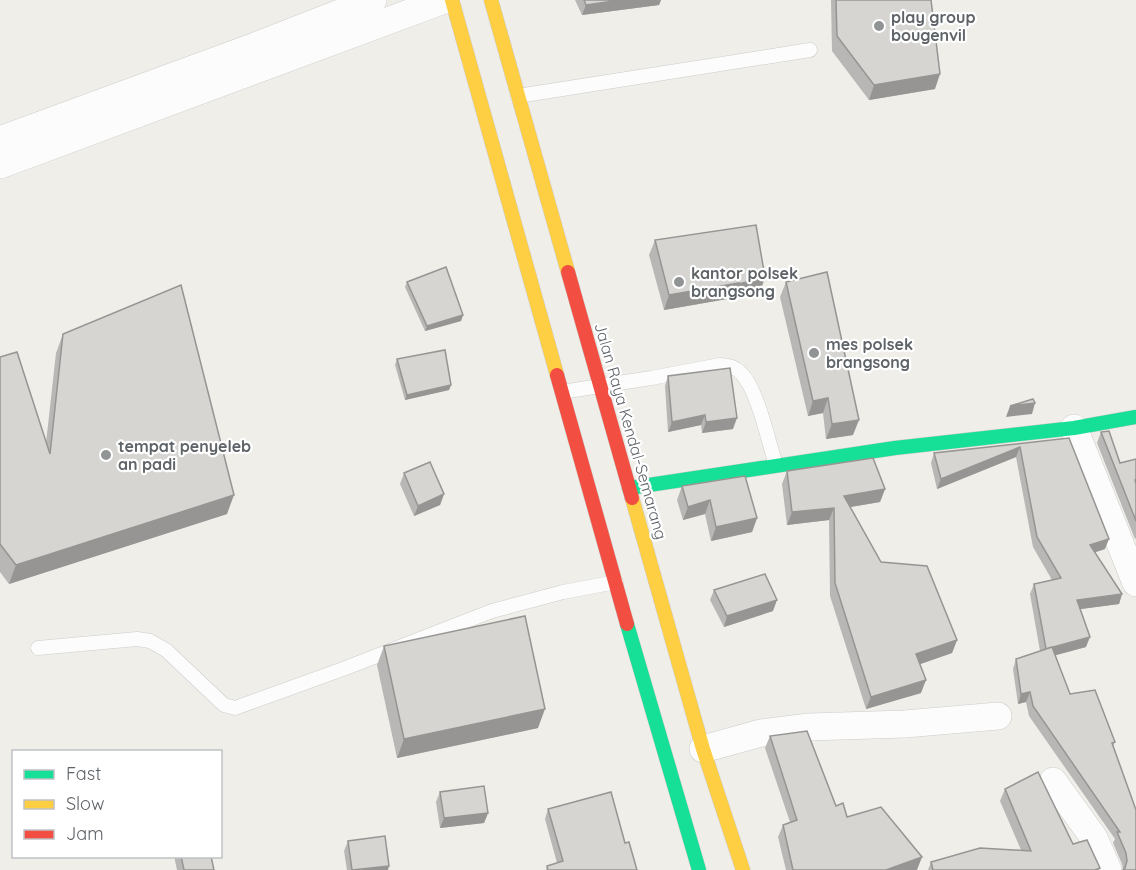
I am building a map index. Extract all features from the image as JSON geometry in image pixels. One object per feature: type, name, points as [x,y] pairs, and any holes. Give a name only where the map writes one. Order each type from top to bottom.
[{"type":"main road","points":[[452,0],[699,870]]},
{"type":"main road","name":"Jalan Raya Kendal-Semarang","points":[[491,0],[703,749],[743,870]]},
{"type":"main road","points":[[629,488],[895,448],[1074,428],[1136,417]]},
{"type":"street","points":[[0,140],[373,0]]},
{"type":"street","points":[[0,165],[444,0]]},
{"type":"street","points":[[1074,428],[1136,583]]},
{"type":"street","points":[[703,749],[761,733],[808,727],[905,724],[998,716]]},
{"type":"street","points":[[1053,781],[1094,838],[1108,870]]},
{"type":"lane","points":[[518,96],[810,50]]},
{"type":"lane","points":[[562,392],[720,365],[731,366],[741,373],[753,390],[776,465]]},
{"type":"lane","points":[[38,648],[137,639],[150,641],[166,650],[224,705],[235,708],[492,611],[563,592],[616,582]]},
{"type":"building","points":[[584,0],[620,0],[586,5]]},
{"type":"building","name":"play group bougenvil","points":[[836,0],[931,0],[940,74],[874,85],[837,36]]},
{"type":"building","name":"kantor polsek brangsong","points":[[756,225],[765,277],[739,284],[669,295],[655,240]]},
{"type":"building","points":[[446,267],[463,315],[427,326],[407,282]]},
{"type":"building","name":"mes polsek brangsong","points":[[827,272],[859,420],[832,424],[828,398],[813,401],[786,282]]},
{"type":"building","name":"tempat penyeleb an padi","points":[[181,285],[234,495],[16,565],[0,544],[0,357],[17,352],[50,454],[63,334]]},
{"type":"building","points":[[445,350],[451,385],[407,395],[397,359]]},
{"type":"building","points":[[730,368],[737,418],[706,422],[705,415],[672,422],[668,376]]},
{"type":"building","points":[[1033,399],[1035,403],[1010,406]]},
{"type":"building","points":[[1109,431],[1120,463],[1136,459],[1136,521],[1101,432]]},
{"type":"building","points":[[1069,438],[1109,539],[1090,545],[1122,594],[1077,600],[1090,637],[1046,649],[1034,584],[1061,578],[1037,537],[1020,447],[941,479],[934,453]]},
{"type":"building","points":[[873,458],[885,489],[844,496],[881,562],[927,566],[957,640],[916,654],[926,680],[871,697],[835,583],[834,508],[792,512],[787,471]]},
{"type":"building","points":[[430,462],[444,494],[418,506],[404,473]]},
{"type":"building","points":[[745,476],[757,518],[716,527],[710,500],[688,507],[682,486]]},
{"type":"building","points":[[765,574],[777,600],[727,616],[714,590]]},
{"type":"building","points":[[525,616],[545,709],[404,739],[384,646]]},
{"type":"building","points":[[1052,647],[1070,694],[1095,690],[1115,742],[1112,743],[1136,810],[1136,870],[1123,870],[1127,861],[1117,832],[1120,832],[1033,706],[1030,692],[1021,694],[1016,659]]},
{"type":"building","points":[[807,731],[836,806],[843,803],[847,817],[881,807],[922,857],[886,870],[793,870],[783,825],[797,820],[770,736]]},
{"type":"building","points":[[1038,772],[1073,844],[1087,840],[1100,868],[1095,870],[933,870],[931,862],[980,848],[1031,851],[1005,789]]},
{"type":"building","points":[[484,786],[488,813],[444,818],[440,792]]},
{"type":"building","points":[[611,792],[625,843],[629,842],[637,870],[548,870],[547,866],[563,861],[548,809]]},
{"type":"building","points":[[385,836],[389,866],[352,870],[348,841]]},
{"type":"building","points":[[181,858],[211,858],[214,870],[184,870]]},
{"type":"traffic: fast","points":[[629,488],[895,448],[1074,428],[1136,417]]},
{"type":"traffic: fast","points":[[627,624],[699,870]]},
{"type":"traffic: slow","points":[[452,0],[557,375]]},
{"type":"traffic: slow","points":[[491,0],[568,272]]},
{"type":"traffic: slow","points":[[632,498],[703,749],[743,870]]},
{"type":"traffic: jam","points":[[568,272],[632,498]]},
{"type":"traffic: jam","points":[[557,375],[627,624]]},
{"type":"place","name":"play group bougenvil","points":[[879,26]]},
{"type":"place","name":"kantor polsek brangsong","points":[[679,282]]},
{"type":"place","name":"mes polsek brangsong","points":[[814,353]]},
{"type":"place","name":"tempat penyeleb an padi","points":[[106,455]]}]
